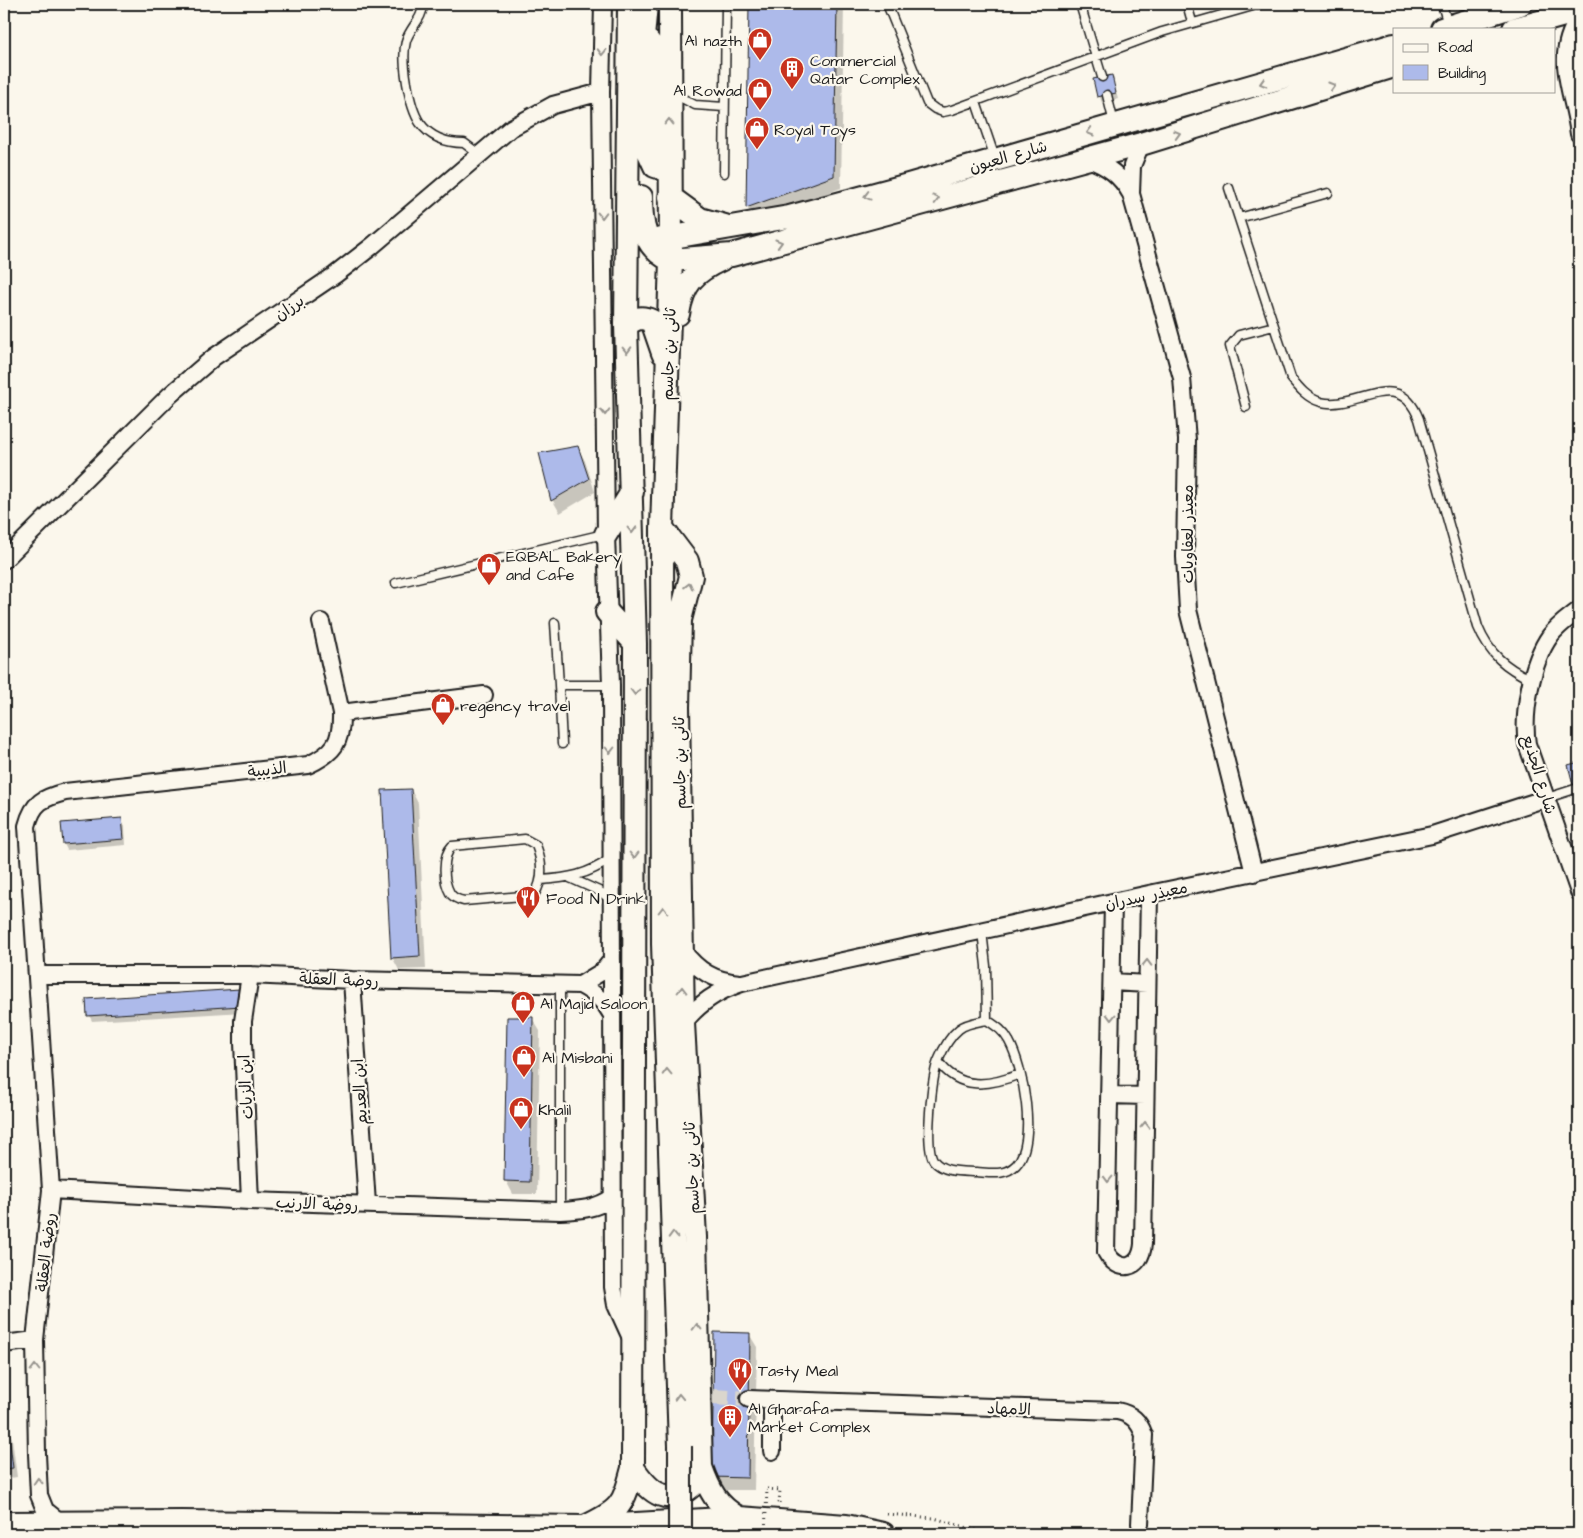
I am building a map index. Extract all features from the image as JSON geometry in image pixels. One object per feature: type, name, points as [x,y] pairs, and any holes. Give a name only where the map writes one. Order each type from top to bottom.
[{"type":"main road","points":[[585,1527],[609,1516],[617,1508],[625,1497],[632,1468],[631,1339],[635,1146],[635,643],[626,325],[629,4]]},
{"type":"main road","name":"ثانى بن جاسم","points":[[670,4],[671,260],[662,528],[687,562],[691,576],[682,607],[678,633],[682,1023],[706,1396],[701,1467],[716,1501],[726,1511],[739,1518]]},
{"type":"main road","points":[[1446,28],[1520,4]]},
{"type":"main road","points":[[1520,28],[1579,10]]},
{"type":"main road","points":[[646,14],[650,49],[649,153],[656,166],[670,171]]},
{"type":"main road","points":[[646,14],[641,55],[642,226],[649,244],[655,251],[671,260]]},
{"type":"main road","name":"شارع العيون","points":[[626,264],[636,252],[649,244],[671,238],[736,228],[789,217],[995,160],[1393,44]]},
{"type":"main road","name":"شارع العيون","points":[[671,260],[732,255],[1141,144],[1393,66]]},
{"type":"main road","points":[[670,197],[700,219],[736,228]]},
{"type":"main road","points":[[663,476],[672,435],[678,315],[682,295],[691,280],[703,268],[732,255]]},
{"type":"main road","points":[[626,325],[635,318],[641,317],[652,321],[668,371]]},
{"type":"main road","points":[[606,534],[632,492]]},
{"type":"main road","points":[[662,528],[664,974],[680,1446],[680,1534]]},
{"type":"main road","points":[[607,612],[635,643]]},
{"type":"main road","points":[[632,1468],[644,1484],[656,1494],[671,1497],[685,1492],[696,1482],[701,1467]]},
{"type":"main road","points":[[4,1523],[585,1527],[739,1518],[846,1526],[885,1524]]},
{"type":"street","points":[[603,4],[601,92],[607,612],[611,685],[610,899],[614,1298],[631,1339]]},
{"type":"street","points":[[1579,18],[1570,32],[1565,47],[1565,65],[1579,134]]},
{"type":"street","points":[[1556,53],[1565,65]]},
{"type":"street","name":"برزان","points":[[4,560],[191,376],[371,247],[512,128],[553,105],[601,92]]},
{"type":"street","name":"معيذر لعفاويات","points":[[1131,194],[1132,166],[1141,144]]},
{"type":"street","name":"معيذر لعفاويات","points":[[1088,159],[1110,169],[1126,185],[1131,194],[1182,378],[1187,440],[1185,557],[1188,610],[1254,873]]},
{"type":"street","name":"شارع الجذيع","points":[[1579,610],[1551,635],[1542,649],[1532,680],[1526,717],[1526,733],[1579,892]]},
{"type":"street","name":"الذيبية","points":[[65,792],[308,765],[323,758],[336,745],[342,729],[341,713],[321,622]]},
{"type":"street","points":[[341,713],[484,696]]},
{"type":"street","name":"روضة العقلة","points":[[60,1522],[45,1510],[39,1495],[35,1340],[50,1190],[38,975],[27,826],[30,814],[38,803],[65,792]]},
{"type":"street","name":"معيذر سدران","points":[[682,1023],[709,997],[742,983],[1149,894],[1432,835],[1547,798]]},
{"type":"street","points":[[1113,902],[1106,1252],[1111,1261],[1119,1266],[1128,1266],[1137,1262],[1142,1254],[1149,894]]},
{"type":"street","name":"معيذر سدران","points":[[682,950],[693,964],[708,975],[724,982],[742,983]]},
{"type":"street","points":[[580,985],[603,971],[611,961]]},
{"type":"street","name":"روضة العقلة","points":[[38,975],[250,975],[352,980],[580,985]]},
{"type":"street","name":"ابن الزيات","points":[[250,975],[243,1021],[250,1201]]},
{"type":"street","name":"ابن العديم","points":[[352,980],[367,1204]]},
{"type":"street","points":[[1112,982],[1147,984]]},
{"type":"street","points":[[580,985],[594,992],[604,1002],[612,1016]]},
{"type":"street","points":[[1110,1095],[1145,1096]]},
{"type":"street","name":"روضة الارنب","points":[[50,1190],[250,1201],[560,1211],[583,1210],[605,1203],[613,1197]]},
{"type":"street","name":"روضة الارنب","points":[[583,1210],[613,1225]]},
{"type":"street","points":[[4,1344],[35,1340]]},
{"type":"street","name":"الامهاد","points":[[749,1399],[1107,1410],[1126,1413],[1141,1426],[1144,1435],[1140,1524]]},
{"type":"street","points":[[772,1401],[772,1451]]},
{"type":"lane","points":[[423,4],[423,13],[406,41],[404,62],[420,123],[440,140],[451,143],[464,143],[480,155]]},
{"type":"lane","points":[[724,173],[726,4]]},
{"type":"lane","points":[[887,4],[927,103],[934,109],[943,112],[976,102],[1192,22],[1260,4]]},
{"type":"lane","points":[[1080,4],[1102,77]]},
{"type":"lane","points":[[1187,4],[1192,22]]},
{"type":"lane","points":[[1442,4],[1446,28]]},
{"type":"lane","points":[[669,90],[695,105],[724,107]]},
{"type":"lane","points":[[1107,95],[1115,125]]},
{"type":"lane","points":[[976,102],[995,160]]},
{"type":"lane","points":[[1229,188],[1291,378],[1309,396],[1320,402],[1333,403],[1387,392],[1396,393],[1411,403],[1419,419],[1483,640],[1501,662],[1512,671],[1532,680]]},
{"type":"lane","points":[[1239,218],[1328,193]]},
{"type":"lane","points":[[1246,407],[1230,346],[1239,335],[1274,326]]},
{"type":"lane","points":[[396,583],[606,534]]},
{"type":"lane","points":[[555,623],[562,744]]},
{"type":"lane","points":[[558,686],[611,685]]},
{"type":"lane","points":[[1547,798],[1574,789]]},
{"type":"lane","points":[[525,839],[536,845],[540,855],[541,880],[534,895],[464,901],[456,899],[450,893],[445,858],[452,846],[525,839]]},
{"type":"lane","points":[[541,880],[570,878],[584,874],[610,859]]},
{"type":"lane","points":[[570,878],[599,891],[610,899]]},
{"type":"lane","points":[[982,931],[986,966],[987,1020]]},
{"type":"lane","points":[[560,984],[560,1211]]},
{"type":"lane","points":[[987,1020],[1002,1030],[1009,1040],[1020,1074],[1026,1100],[1026,1142],[1018,1163],[1009,1171],[998,1173],[954,1171],[942,1168],[933,1160],[928,1147],[938,1061],[947,1042],[960,1028],[987,1020]]},
{"type":"lane","points":[[938,1061],[950,1075],[975,1085],[995,1083],[1020,1074]]},
{"type":"path","points":[[765,1534],[767,1489],[780,1490]]},
{"type":"path","points":[[885,1524],[934,1518],[986,1533],[1020,1534]]},
{"type":"building","name":"Commercial Qatar Complex","points":[[749,4],[837,4],[834,176],[746,208]]},
{"type":"building","points":[[1112,75],[1116,93],[1097,97],[1093,79]]},
{"type":"building","points":[[578,446],[589,479],[551,501],[539,453]]},
{"type":"building","points":[[1579,762],[1579,804],[1578,804],[1568,765]]},
{"type":"building","points":[[411,789],[420,956],[391,958],[382,790]]},
{"type":"building","points":[[122,818],[124,839],[63,844],[61,823]]},
{"type":"building","points":[[240,989],[241,1006],[87,1016],[86,999]]},
{"type":"building","points":[[507,1017],[533,1017],[530,1182],[504,1181]]},
{"type":"building","name":"Al Gharafa Market Complex","points":[[714,1332],[750,1333],[748,1478],[712,1477]]},
{"type":"building","points":[[8,1427],[13,1468],[4,1469],[4,1428]]},
{"type":"tunnel","points":[[713,1397],[749,1399]]},
{"type":"place","name":"Al nazth","points":[[760,61]]},
{"type":"place","name":"Commercial Qatar Complex","points":[[792,90]]},
{"type":"place","name":"Al Rowad","points":[[760,111]]},
{"type":"place","name":"Royal Toys","points":[[757,150]]},
{"type":"place","name":"EQBAL Bakery and Cafe","points":[[489,586]]},
{"type":"place","name":"regency travel","points":[[443,726]]},
{"type":"place","name":"Food N Drink","points":[[528,919]]},
{"type":"place","name":"Al Majid Saloon","points":[[523,1024]]},
{"type":"place","name":"Al Misbani","points":[[524,1078]]},
{"type":"place","name":"Khalil","points":[[521,1130]]},
{"type":"place","name":"Tasty Meal","points":[[740,1391]]},
{"type":"place","name":"Al Gharafa Market Complex","points":[[730,1438]]}]
